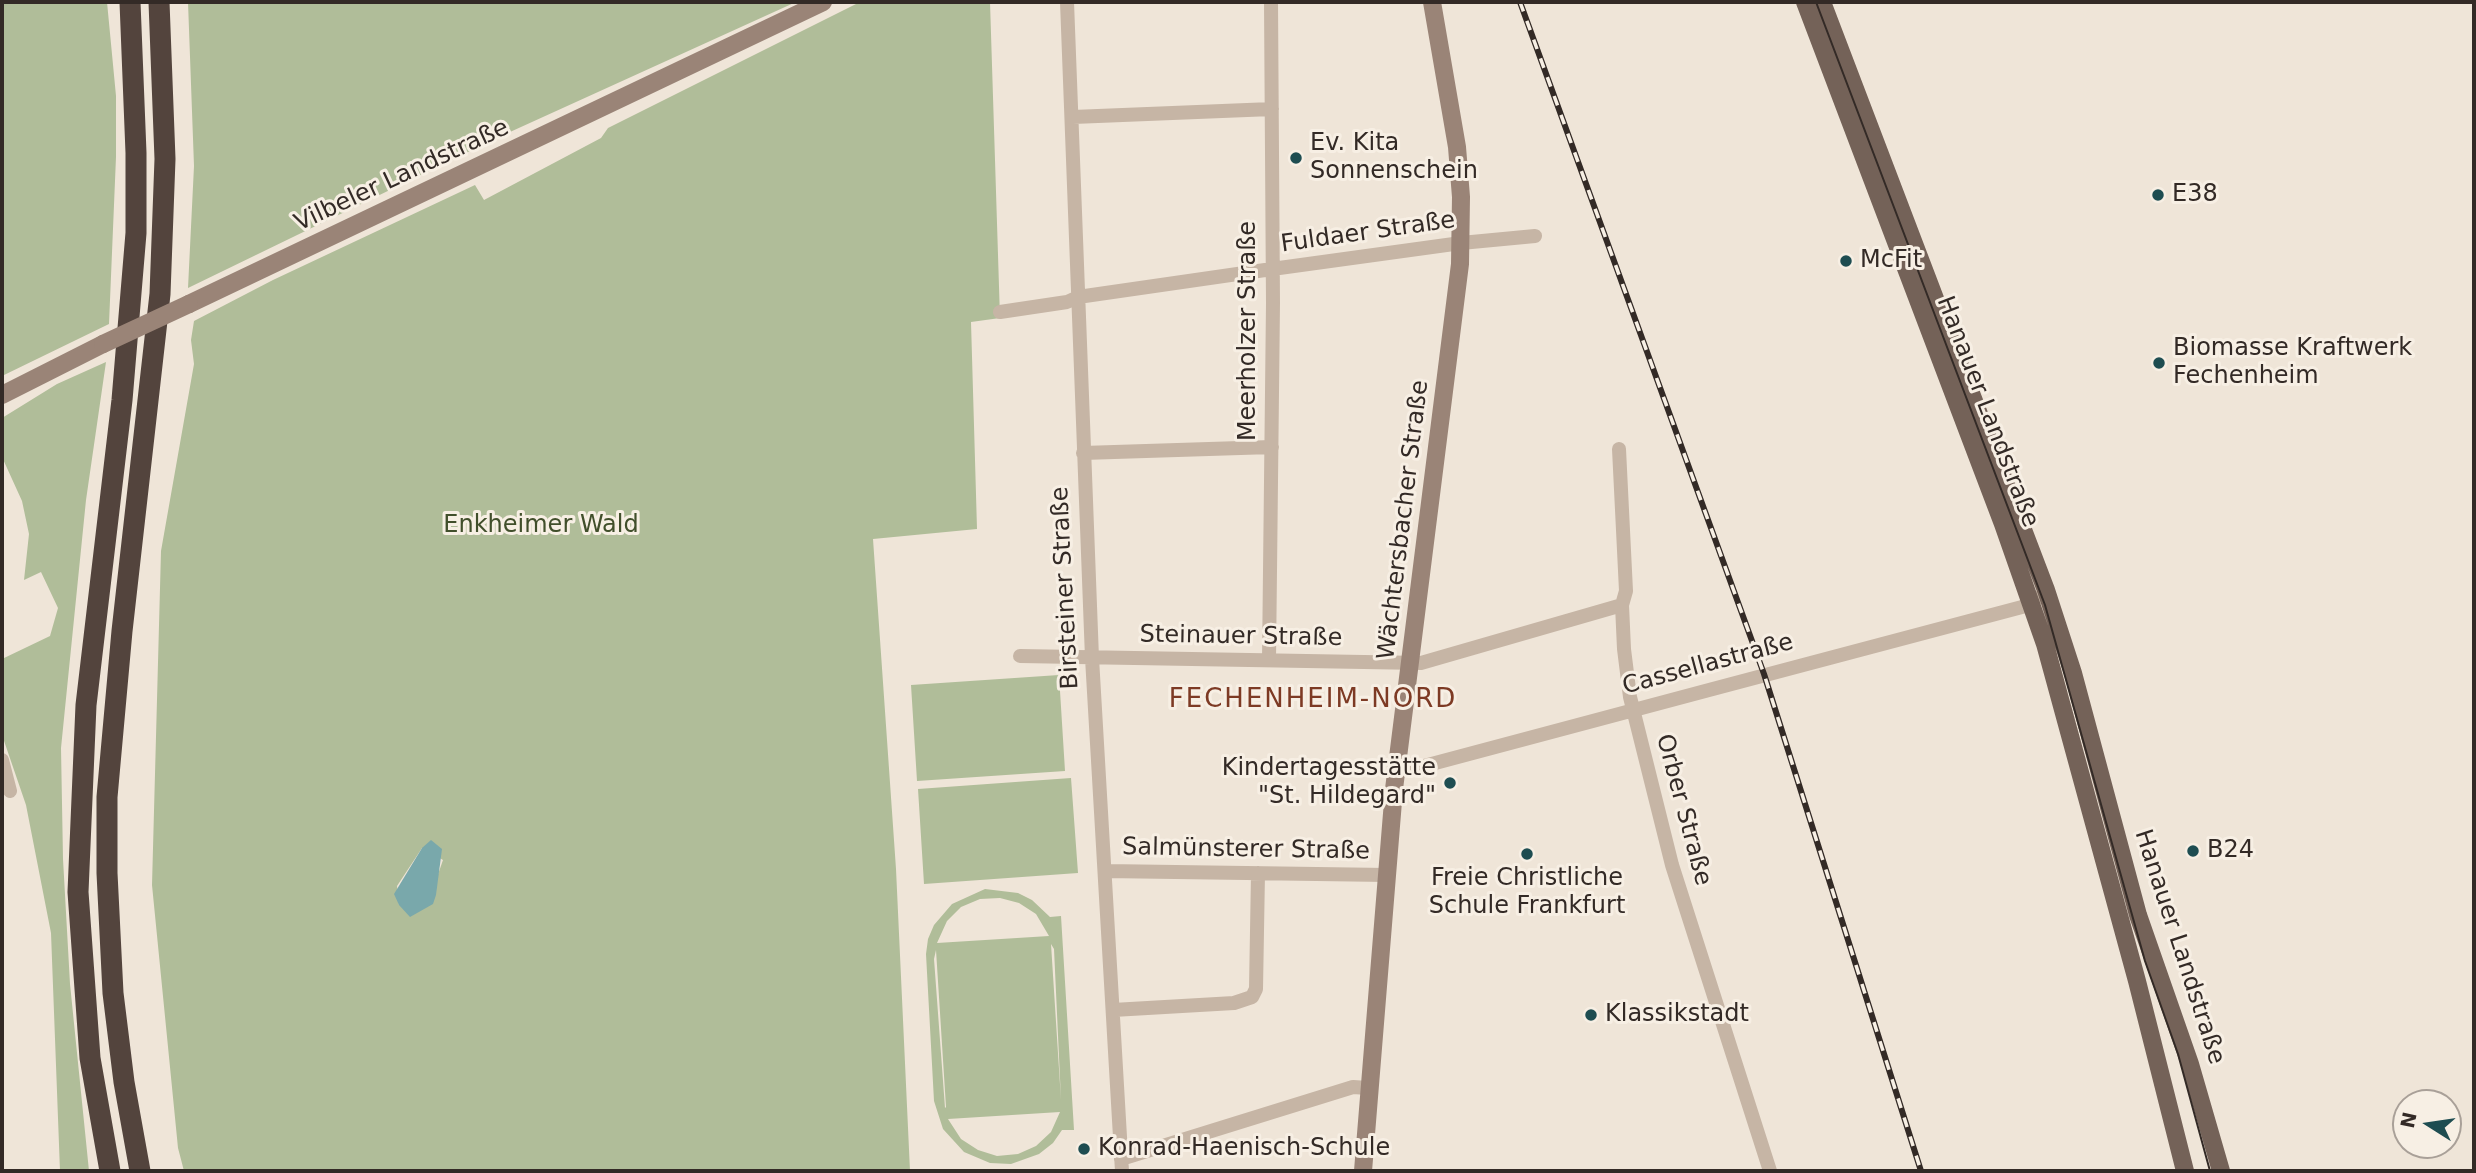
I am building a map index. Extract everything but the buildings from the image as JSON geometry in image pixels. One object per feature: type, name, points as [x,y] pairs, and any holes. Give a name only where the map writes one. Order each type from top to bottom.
[{"type":"highway","points":[[110,1171],[90,1058],[78,892],[86,705],[122,400],[136,233],[130,2]]},
{"type":"highway","points":[[141,1171],[124,1082],[113,993],[107,873],[107,797],[122,631],[160,293],[165,159],[159,2]]},
{"type":"main road","name":"Hanauer Landstraße","points":[[1805,2],[2031,604],[2097,830],[2185,1171]]},
{"type":"main road","name":"Hanauer Landstraße","points":[[1822,2],[2041,576],[2073,673],[2138,915],[2190,1064],[2221,1171]]},
{"type":"street","name":"Vilbeler Landstraße","points":[[2,395],[103,344],[823,2]]},
{"type":"street","name":"Birsteiner Straße","points":[[1067,2],[1092,658],[1121,1165]]},
{"type":"street","name":"Meerholzer Straße","points":[[1269,660],[1272,447],[1271,2]]},
{"type":"street","name":"Wächtersbacher Straße","points":[[1363,1171],[1396,767],[1457,301],[1461,243],[1458,147],[1432,2]]},
{"type":"street","points":[[1073,117],[1272,109]]},
{"type":"street","name":"Fuldaer Straße","points":[[1000,312],[1067,302],[1078,297],[1272,269],[1461,243],[1535,236]]},
{"type":"street","points":[[1083,453],[1272,447]]},
{"type":"street","name":"Orber Straße","points":[[1619,449],[1626,592],[1622,606],[1624,649],[1633,708],[1672,865],[1770,1171]]},
{"type":"street","points":[[2031,604],[2040,590],[2041,576]]},
{"type":"street","name":"Cassellastraße","points":[[1396,767],[1423,766],[2031,604]]},
{"type":"street","name":"Steinauer Straße","points":[[1020,656],[1421,663],[1622,606]]},
{"type":"street","points":[[2,760],[5,792]]},
{"type":"street","name":"Salmünsterer Straße","points":[[1105,871],[1387,876]]},
{"type":"street","points":[[1113,1010],[1234,1003],[1252,997],[1256,989],[1258,873]]},
{"type":"street","points":[[1121,1165],[1353,1087],[1368,1088]]},
{"type":"green space","points":[[2,2],[107,2],[116,96],[116,157],[109,324],[2,376]]},
{"type":"green space","points":[[188,2],[796,2],[499,137],[188,288],[194,166]]},
{"type":"green space","name":"Enkheimer Wald","points":[[860,2],[990,2],[1000,318],[971,322],[977,529],[873,539],[896,869],[910,1171],[184,1171],[178,1148],[152,885],[161,551],[194,364],[191,340],[194,321],[273,280],[475,185],[484,200],[601,138],[608,128]],"holes":[[[422,848],[443,860],[435,883],[436,895],[399,905],[397,886]]]},
{"type":"green space","points":[[106,362],[86,500],[61,748],[63,859],[70,984],[89,1171],[60,1171],[51,933],[26,805],[2,735],[2,659],[50,636],[58,608],[41,572],[24,580],[29,534],[22,501],[2,457],[2,418],[57,384]]},
{"type":"green space","points":[[1059,675],[1065,771],[917,781],[911,685]]},
{"type":"green space","points":[[1071,778],[1078,873],[924,884],[918,789]]},
{"type":"green space","points":[[985,889],[1018,893],[1032,900],[1050,917],[1061,916],[1074,1130],[1062,1130],[1053,1143],[1039,1154],[1011,1164],[990,1163],[964,1152],[943,1129],[934,1101],[926,954],[934,925],[952,904]],"holes":[[[1000,898],[1019,903],[1036,914],[1049,936],[937,943],[947,921],[961,907],[980,899]],[[1051,944],[1054,949],[1061,1100]],[[936,950],[945,1108],[934,959]],[[1060,1112],[1051,1132],[1036,1146],[1018,1154],[997,1156],[978,1150],[961,1139],[948,1119]]]},
{"type":"water","points":[[431,840],[442,849],[436,895],[433,904],[410,917],[399,905],[394,894],[422,848]]},
{"type":"tram line","points":[[1816,2],[2045,605],[2145,961],[2178,1054],[2210,1171]]},
{"type":"railway","points":[[1520,2],[1764,674],[1921,1171]]},
{"type":"place","name":"Ev. Kita Sonnenschein","points":[[1296,158]]},
{"type":"place","name":"E38","points":[[2158,195]]},
{"type":"place","name":"McFit","points":[[1846,261]]},
{"type":"place","name":"Biomasse Kraftwerk Fechenheim","points":[[2159,363]]},
{"type":"place","name":"Kindertagesstätte \"St. Hildegard\"","points":[[1450,783]]},
{"type":"place","name":"B24","points":[[2193,851]]},
{"type":"place","name":"Freie Christliche Schule Frankfurt","points":[[1527,854]]},
{"type":"place","name":"Klassikstadt","points":[[1591,1015]]},
{"type":"place","name":"Konrad-Haenisch-Schule","points":[[1084,1149]]},
{"type":"district","name":"FECHENHEIM-NORD","points":[[1313,700]]}]
